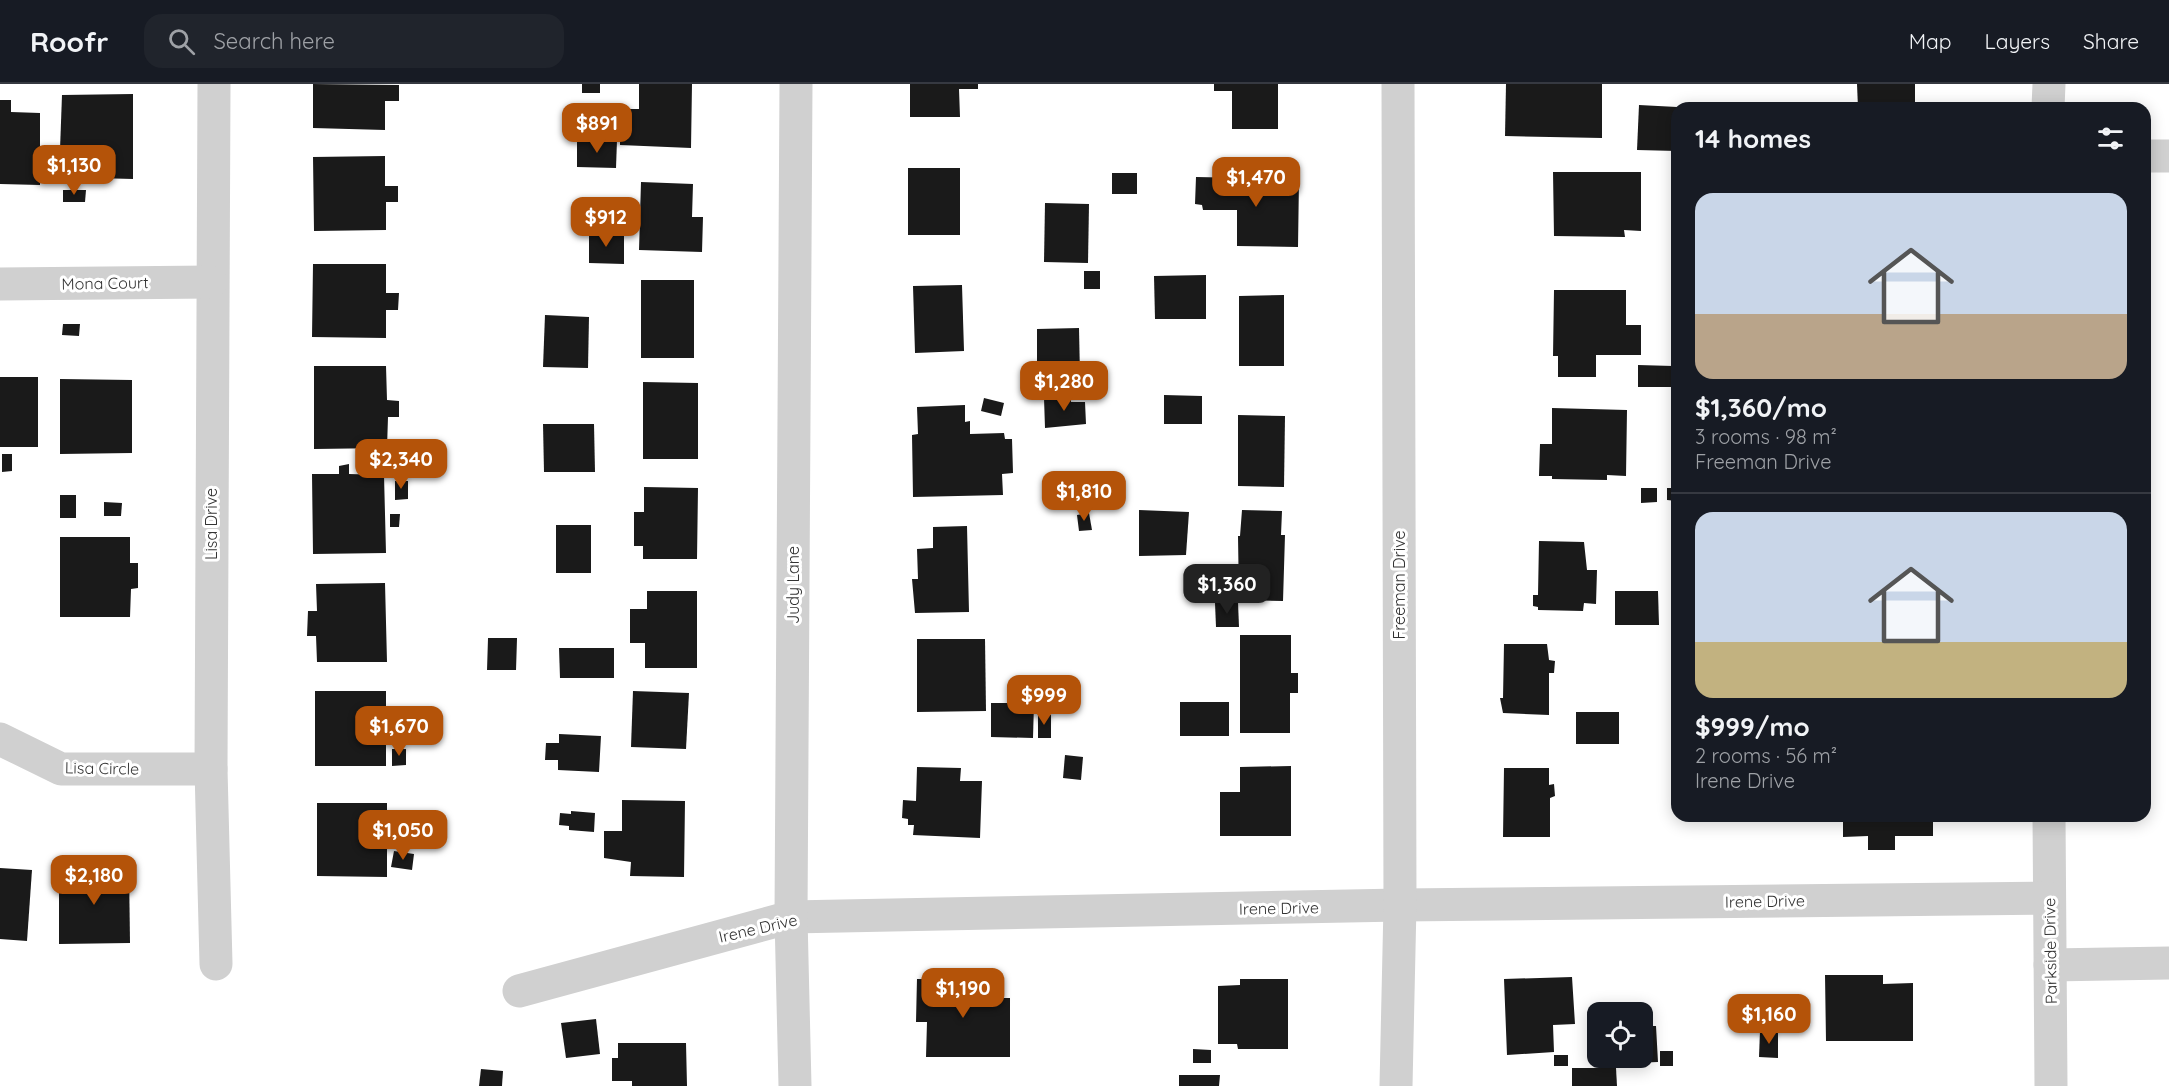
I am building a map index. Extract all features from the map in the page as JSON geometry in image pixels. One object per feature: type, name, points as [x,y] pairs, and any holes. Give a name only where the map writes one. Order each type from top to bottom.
[{"type":"street","name":"Lisa Drive","points":[[214,84],[211,282],[211,769],[216,964]]},
{"type":"street","name":"Judy Lane","points":[[795,1086],[791,917],[796,84]]},
{"type":"street","name":"Freeman Drive","points":[[1396,1086],[1400,905],[1398,84]]},
{"type":"street","points":[[2049,84],[2049,102]]},
{"type":"street","points":[[2151,156],[2169,156]]},
{"type":"street","name":"Mona Court","points":[[0,284],[211,282]]},
{"type":"street","name":"Lisa Circle","points":[[0,739],[61,769],[211,769]]},
{"type":"street","name":"Parkside Drive","points":[[2049,822],[2052,1086]]},
{"type":"street","name":"Irene Drive","points":[[519,991],[791,917],[1400,905],[2049,898]]},
{"type":"street","points":[[2050,965],[2169,963]]},
{"type":"building","points":[[313,84],[399,85],[399,101],[385,101],[385,130],[313,128]]},
{"type":"building","points":[[582,84],[600,84],[600,93],[582,93]]},
{"type":"building","points":[[639,84],[692,84],[691,148],[620,145],[620,109],[639,109]]},
{"type":"building","points":[[910,84],[978,84],[978,89],[959,89],[960,117],[910,117]]},
{"type":"building","points":[[1214,84],[1278,84],[1278,129],[1232,129],[1232,91],[1214,91]]},
{"type":"building","points":[[1506,84],[1602,84],[1602,138],[1505,136]]},
{"type":"building","points":[[1857,84],[1915,84],[1915,102],[1858,102]]},
{"type":"building","points":[[133,94],[133,179],[59,177],[62,95]]},
{"type":"building","points":[[0,100],[11,100],[11,112],[40,113],[40,185],[0,184]]},
{"type":"building","points":[[1639,105],[1671,107],[1671,151],[1637,150]]},
{"type":"building","points":[[577,140],[617,140],[616,168],[577,167]]},
{"type":"building","points":[[385,156],[385,186],[398,186],[398,202],[386,202],[386,230],[314,231],[313,157]]},
{"type":"building","points":[[908,168],[960,168],[960,235],[908,235]]},
{"type":"building","points":[[1553,172],[1641,172],[1641,231],[1624,230],[1625,237],[1554,236]]},
{"type":"building","points":[[1112,173],[1137,173],[1137,194],[1112,194]]},
{"type":"building","points":[[1196,177],[1299,179],[1298,247],[1237,246],[1237,210],[1203,210],[1202,205],[1195,204]]},
{"type":"building","points":[[641,182],[693,184],[692,217],[703,217],[702,252],[639,250]]},
{"type":"building","points":[[63,190],[86,190],[85,202],[63,202]]},
{"type":"building","points":[[1045,203],[1089,204],[1088,263],[1044,262]]},
{"type":"building","points":[[589,233],[624,234],[624,264],[589,263]]},
{"type":"building","points":[[313,264],[386,264],[386,293],[399,293],[398,310],[386,310],[386,338],[312,337]]},
{"type":"building","points":[[1084,271],[1100,271],[1100,289],[1084,289]]},
{"type":"building","points":[[1206,275],[1206,319],[1155,319],[1154,276]]},
{"type":"building","points":[[641,280],[694,280],[694,358],[641,358]]},
{"type":"building","points":[[962,285],[964,351],[915,353],[913,286]]},
{"type":"building","points":[[1554,290],[1626,290],[1626,325],[1641,325],[1641,355],[1596,355],[1596,377],[1558,377],[1558,356],[1553,356]]},
{"type":"building","points":[[1284,295],[1284,366],[1239,366],[1239,296]]},
{"type":"building","points":[[545,315],[589,317],[588,368],[543,367]]},
{"type":"building","points":[[63,324],[80,324],[79,336],[62,335]]},
{"type":"building","points":[[1079,328],[1080,376],[1037,376],[1037,329]]},
{"type":"building","points":[[1638,365],[1671,366],[1671,387],[1638,387]]},
{"type":"building","points":[[314,366],[386,366],[387,400],[399,401],[399,417],[388,417],[387,448],[314,449]]},
{"type":"building","points":[[0,377],[38,377],[38,447],[0,447]]},
{"type":"building","points":[[60,379],[132,380],[132,453],[60,454]]},
{"type":"building","points":[[643,382],[698,383],[698,459],[643,459]]},
{"type":"building","points":[[1164,395],[1202,396],[1202,424],[1164,424]]},
{"type":"building","points":[[1071,397],[1071,402],[1085,402],[1086,424],[1045,428],[1044,398]]},
{"type":"building","points":[[984,398],[1004,403],[1001,416],[981,411]]},
{"type":"building","points":[[965,405],[965,422],[970,421],[970,434],[1004,433],[1005,439],[1012,439],[1013,473],[1002,474],[1003,495],[913,497],[912,435],[918,434],[917,407]]},
{"type":"building","points":[[1552,408],[1627,410],[1626,476],[1607,475],[1607,480],[1552,479],[1552,476],[1539,476],[1540,444],[1552,444]]},
{"type":"building","points":[[1238,415],[1285,416],[1284,487],[1238,486]]},
{"type":"building","points":[[543,424],[594,424],[595,472],[544,472]]},
{"type":"building","points":[[2,454],[12,454],[12,471],[2,472]]},
{"type":"building","points":[[349,464],[349,474],[384,475],[386,553],[313,554],[312,474],[339,474],[339,466]]},
{"type":"building","points":[[395,481],[408,481],[408,499],[395,500]]},
{"type":"building","points":[[644,487],[698,488],[697,559],[643,559],[643,546],[634,546],[634,512],[644,512]]},
{"type":"building","points":[[1641,488],[1657,488],[1657,502],[1641,503]]},
{"type":"building","points":[[1667,488],[1671,488],[1671,500],[1667,500]]},
{"type":"building","points":[[60,495],[76,495],[76,518],[60,518]]},
{"type":"building","points":[[104,502],[122,503],[121,516],[104,516]]},
{"type":"building","points":[[1139,510],[1189,512],[1186,555],[1139,556]]},
{"type":"building","points":[[1242,510],[1282,511],[1281,535],[1285,535],[1283,601],[1239,600],[1238,536],[1240,536]]},
{"type":"building","points":[[1089,513],[1092,530],[1079,531],[1077,515]]},
{"type":"building","points":[[390,514],[400,514],[399,527],[390,527]]},
{"type":"building","points":[[556,525],[591,525],[591,573],[556,573]]},
{"type":"building","points":[[967,526],[969,612],[915,613],[912,579],[918,579],[917,549],[933,548],[933,527]]},
{"type":"building","points":[[60,537],[130,537],[130,563],[138,563],[138,588],[131,589],[130,617],[60,617]]},
{"type":"building","points":[[1539,541],[1584,542],[1587,570],[1597,570],[1596,604],[1584,603],[1583,611],[1538,610],[1538,607],[1533,606],[1533,595],[1538,595]]},
{"type":"building","points":[[385,583],[387,662],[317,662],[316,636],[307,636],[308,611],[317,611],[316,584]]},
{"type":"building","points":[[647,591],[697,591],[697,668],[645,668],[645,643],[630,643],[630,609],[647,609]]},
{"type":"building","points":[[1615,591],[1658,591],[1659,625],[1615,625]]},
{"type":"building","points":[[1238,602],[1239,627],[1216,627],[1215,603]]},
{"type":"building","points":[[1240,635],[1291,635],[1291,673],[1298,673],[1298,693],[1290,693],[1290,733],[1240,733]]},
{"type":"building","points":[[488,638],[517,638],[516,670],[487,670]]},
{"type":"building","points":[[917,639],[985,639],[986,711],[917,712]]},
{"type":"building","points":[[1504,644],[1547,644],[1549,660],[1555,661],[1554,673],[1549,673],[1549,715],[1503,713],[1500,698],[1503,698]]},
{"type":"building","points":[[559,648],[614,648],[614,678],[560,678]]},
{"type":"building","points":[[315,691],[386,691],[386,766],[315,766]]},
{"type":"building","points":[[633,691],[689,693],[686,749],[631,747]]},
{"type":"building","points":[[1180,702],[1229,702],[1229,736],[1180,736]]},
{"type":"building","points":[[991,703],[1034,703],[1033,738],[991,737]]},
{"type":"building","points":[[1576,712],[1619,712],[1619,744],[1576,744]]},
{"type":"building","points":[[1038,715],[1051,715],[1051,738],[1038,738]]},
{"type":"building","points":[[559,734],[601,736],[599,772],[558,770],[558,760],[545,760],[546,743],[559,743]]},
{"type":"building","points":[[392,749],[406,749],[406,765],[392,766]]},
{"type":"building","points":[[1065,755],[1083,757],[1081,780],[1063,778]]},
{"type":"building","points":[[1291,766],[1291,836],[1220,836],[1220,792],[1240,792],[1240,767]]},
{"type":"building","points":[[917,767],[961,768],[960,781],[982,781],[980,838],[913,835],[914,825],[908,825],[908,819],[902,818],[903,800],[916,801]]},
{"type":"building","points":[[1504,768],[1549,768],[1549,785],[1554,784],[1555,796],[1550,798],[1550,837],[1503,837]]},
{"type":"building","points":[[622,800],[685,801],[684,877],[630,876],[631,862],[604,858],[604,831],[622,831]]},
{"type":"building","points":[[317,803],[387,803],[387,877],[317,876]]},
{"type":"building","points":[[571,811],[595,813],[594,832],[569,830],[569,826],[559,825],[560,813],[571,814]]},
{"type":"building","points":[[1843,822],[1933,822],[1933,836],[1895,836],[1895,850],[1868,850],[1868,836],[1843,837]]},
{"type":"building","points":[[394,851],[414,854],[412,870],[391,867]]},
{"type":"building","points":[[0,868],[32,870],[27,941],[0,939]]},
{"type":"building","points":[[59,868],[129,868],[130,943],[59,944]]},
{"type":"building","points":[[1825,975],[1883,975],[1883,984],[1913,983],[1913,1041],[1826,1041]]},
{"type":"building","points":[[1572,977],[1575,1024],[1553,1025],[1554,1052],[1507,1055],[1504,979]]},
{"type":"building","points":[[917,979],[983,980],[983,998],[1010,998],[1010,1057],[926,1057],[927,1022],[916,1022]]},
{"type":"building","points":[[1240,979],[1288,979],[1288,1049],[1238,1049],[1237,1044],[1218,1044],[1218,986],[1240,985]]},
{"type":"building","points":[[596,1019],[600,1054],[566,1058],[561,1023]]},
{"type":"building","points":[[1653,1026],[1656,1026],[1658,1062],[1653,1062]]},
{"type":"building","points":[[1760,1031],[1778,1032],[1778,1058],[1759,1057]]},
{"type":"building","points":[[618,1043],[686,1043],[687,1086],[632,1086],[632,1081],[612,1081],[612,1058],[618,1058]]},
{"type":"building","points":[[1193,1049],[1211,1050],[1211,1063],[1193,1063]]},
{"type":"building","points":[[1660,1051],[1673,1051],[1673,1066],[1660,1066]]},
{"type":"building","points":[[1554,1055],[1568,1055],[1568,1066],[1554,1066]]},
{"type":"building","points":[[1572,1068],[1616,1068],[1617,1086],[1572,1086]]},
{"type":"building","points":[[481,1069],[503,1071],[502,1086],[479,1086]]},
{"type":"building","points":[[1179,1075],[1220,1075],[1219,1086],[1179,1086]]}]
